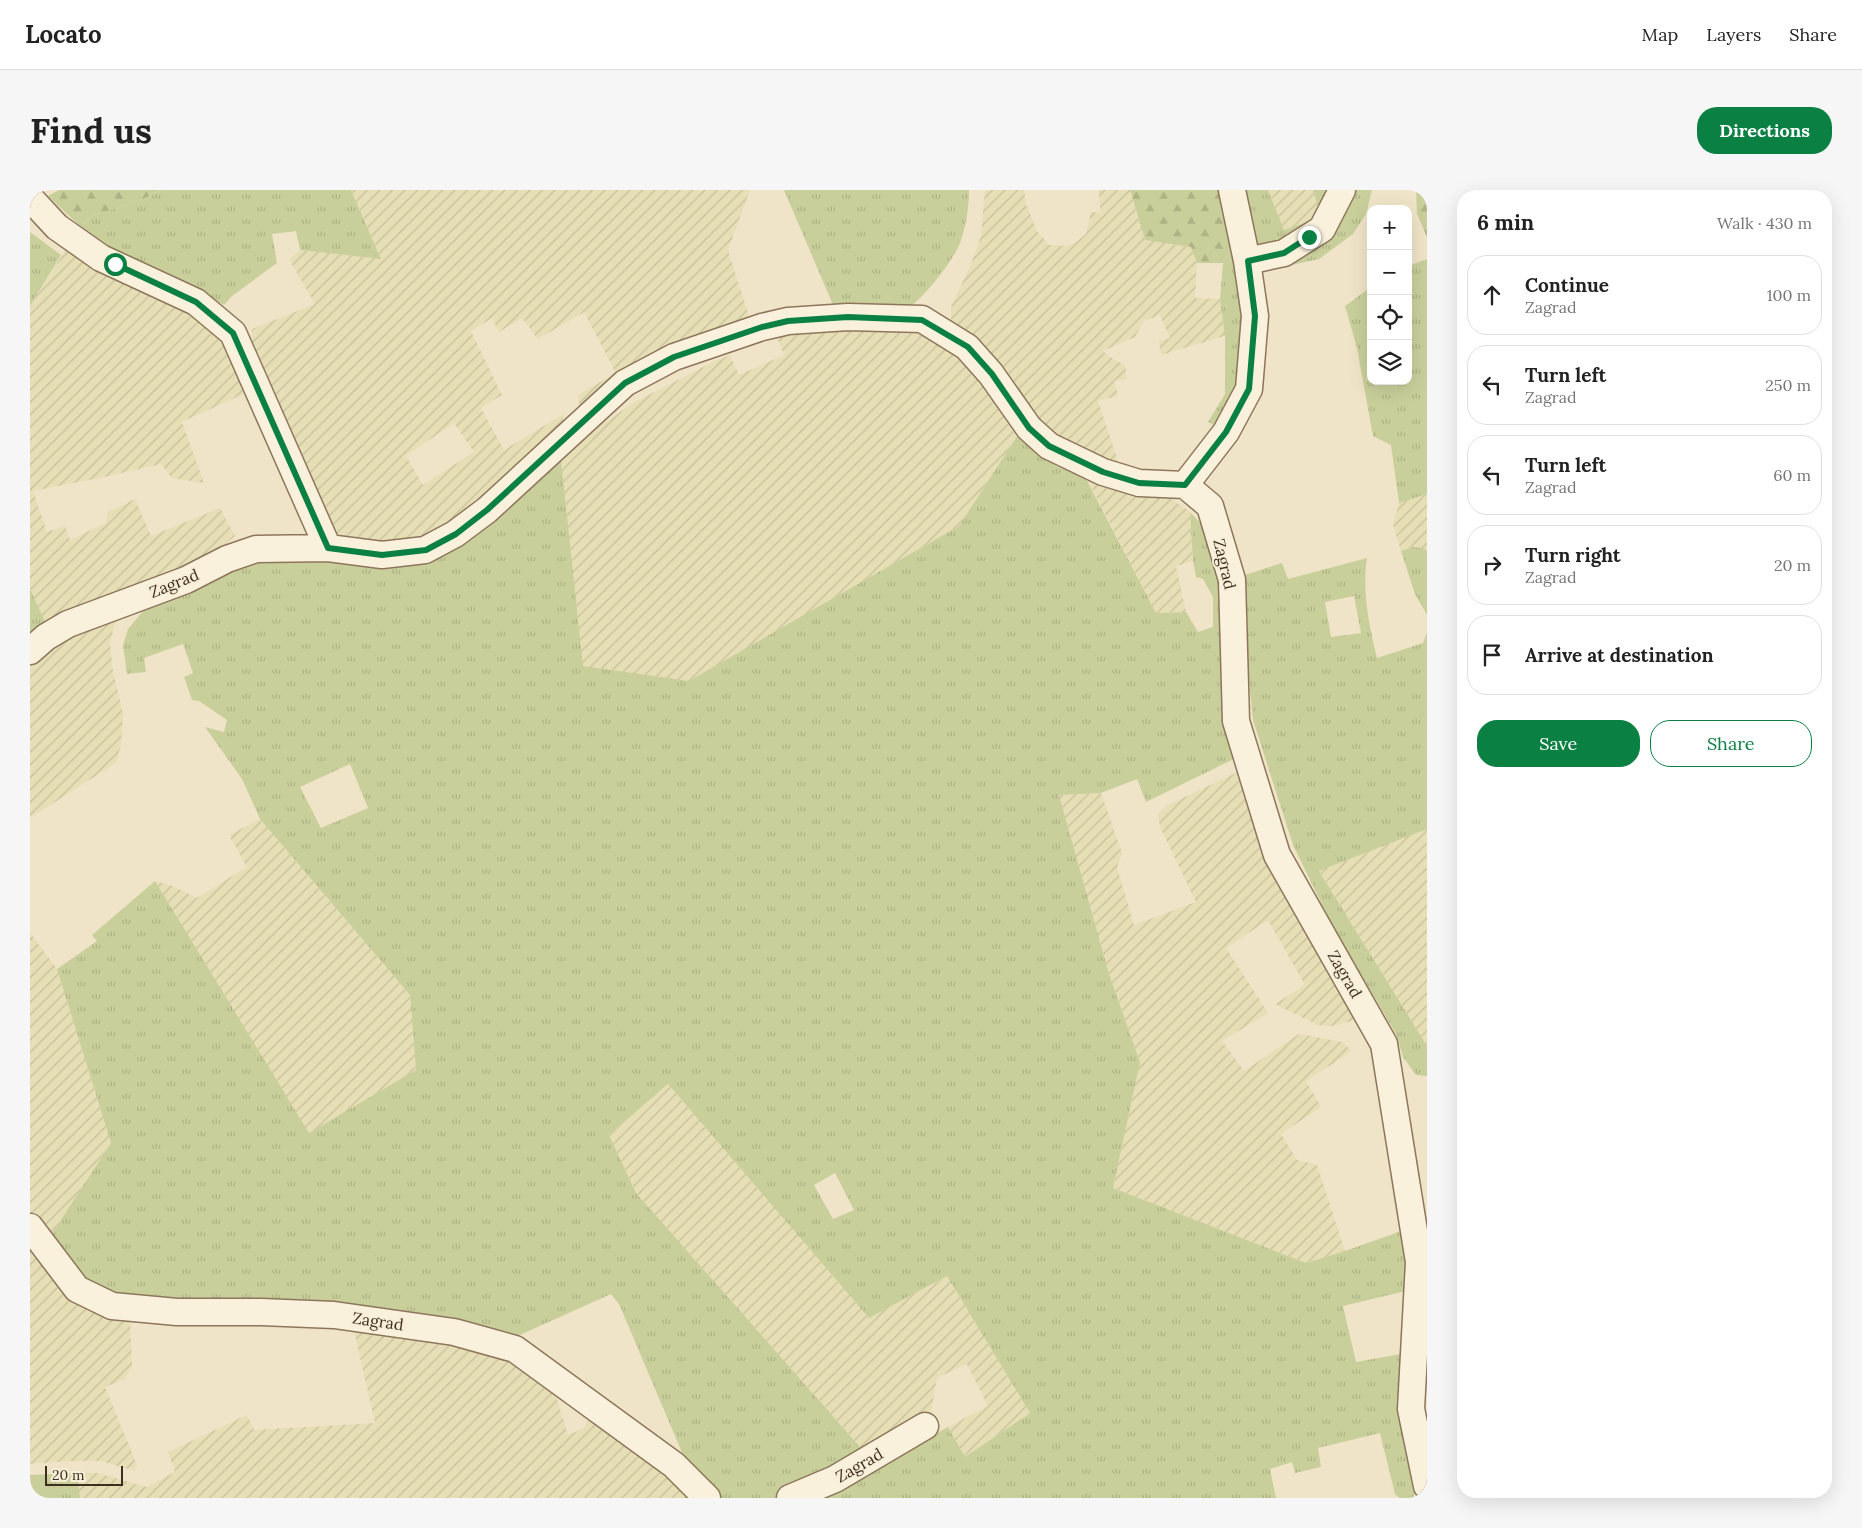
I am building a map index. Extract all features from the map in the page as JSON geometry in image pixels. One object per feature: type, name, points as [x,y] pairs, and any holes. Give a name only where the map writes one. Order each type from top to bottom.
[{"type":"street","points":[[1185,485],[1226,432],[1249,389],[1255,316],[1248,261],[1232,190]]},
{"type":"street","points":[[1248,261],[1284,253],[1322,229],[1342,190]]},
{"type":"street","points":[[30,198],[57,227],[101,258],[196,302],[233,333],[328,548]]},
{"type":"street","name":"Zagrad","points":[[30,651],[46,637],[68,624],[186,580],[227,559],[256,548],[328,548],[382,555],[426,550],[456,534],[487,510],[625,383],[674,357],[762,327],[788,321],[848,317],[922,320],[968,347],[992,374],[1029,428],[1049,446],[1103,472],[1139,483],[1185,485],[1210,506],[1232,580],[1236,721],[1277,855],[1384,1044],[1419,1262],[1422,1302],[1420,1360],[1411,1409],[1427,1486]]},
{"type":"street","name":"Zagrad","points":[[30,1227],[77,1289],[112,1306],[177,1312],[261,1312],[334,1315],[454,1332],[515,1349],[674,1465],[707,1498]]},
{"type":"street","name":"Zagrad","points":[[790,1498],[834,1479],[925,1426]]},
{"type":"shaded area","points":[[351,190],[750,190],[728,250],[751,323],[581,421],[578,395],[616,373],[584,312],[538,339],[522,318],[499,332],[492,318],[471,331],[502,395],[481,408],[504,450],[564,414],[560,440],[480,517],[408,548],[341,538],[324,519],[253,359],[252,329],[315,304],[289,259],[300,250],[381,259]],"holes":[[[454,423],[474,452],[423,485],[406,456]]]},
{"type":"shaded area","points":[[985,190],[1024,190],[1026,204],[1037,231],[1049,245],[1066,246],[1076,242],[1086,234],[1091,212],[1101,213],[1098,190],[1130,190],[1145,240],[1191,247],[1197,263],[1195,298],[1220,299],[1225,336],[1161,355],[1159,341],[1170,338],[1160,315],[1144,321],[1135,337],[1103,351],[1108,356],[1125,365],[1127,379],[1114,381],[1118,396],[1098,401],[1118,461],[1109,468],[1061,452],[951,323],[951,307],[971,264],[981,236]]},
{"type":"shaded area","points":[[1268,190],[1313,190],[1321,217],[1284,230]]},
{"type":"shaded area","points":[[71,241],[180,300],[230,345],[248,392],[182,422],[204,483],[172,478],[161,464],[33,491],[47,532],[65,526],[70,540],[106,523],[108,512],[135,499],[151,536],[220,508],[235,536],[200,564],[47,626],[30,589],[30,306]]},
{"type":"shaded area","points":[[821,326],[912,330],[941,339],[964,353],[1021,430],[959,526],[689,682],[582,666],[561,460],[590,433],[633,403],[730,355],[739,375],[784,355],[776,335]]},
{"type":"shaded area","points":[[1086,477],[1169,497],[1190,512],[1193,561],[1176,566],[1186,612],[1156,613]]},
{"type":"shaded area","points":[[1427,494],[1427,551],[1423,548],[1413,547],[1401,551],[1393,525],[1399,503]]},
{"type":"shaded area","points":[[126,609],[114,625],[110,644],[113,672],[123,713],[121,745],[116,763],[30,818],[30,660],[54,638]]},
{"type":"shaded area","points":[[1242,770],[1361,1009],[1352,1021],[1332,1026],[1318,1025],[1275,1004],[1305,985],[1268,920],[1226,948],[1268,1013],[1222,1041],[1244,1071],[1299,1034],[1342,1042],[1352,1051],[1306,1081],[1321,1107],[1281,1134],[1297,1160],[1317,1165],[1345,1251],[1306,1263],[1113,1188],[1140,1062],[1109,974],[1059,795],[1101,793],[1122,853],[1117,867],[1134,925],[1196,902],[1160,827],[1158,814],[1168,805]]},
{"type":"shaded area","points":[[260,819],[410,995],[416,1071],[309,1134],[155,881],[173,886],[197,898],[247,867],[229,835]]},
{"type":"shaded area","points":[[1427,829],[1427,1046],[1319,871]]},
{"type":"shaded area","points":[[30,933],[57,969],[111,1143],[49,1238],[30,1220]]},
{"type":"shaded area","points":[[668,1084],[869,1318],[947,1276],[1030,1413],[965,1457],[948,1427],[988,1406],[967,1364],[937,1378],[931,1412],[911,1430],[868,1456],[636,1193],[609,1135]]},
{"type":"shaded area","points":[[30,1239],[130,1315],[132,1366],[125,1379],[105,1387],[137,1465],[135,1471],[101,1461],[30,1464]]},
{"type":"shaded area","points":[[352,1322],[494,1346],[552,1383],[568,1435],[584,1428],[591,1414],[701,1498],[80,1498],[77,1473],[97,1473],[147,1487],[175,1472],[168,1452],[247,1415],[254,1430],[375,1423]]},
{"type":"green space","points":[[59,190],[161,190],[139,201],[91,216],[81,227],[48,196]]},
{"type":"green space","points":[[161,190],[351,190],[381,259],[300,250],[296,231],[272,234],[277,263],[232,296],[224,305],[171,277],[118,255],[81,227],[91,216],[139,201]]},
{"type":"green space","points":[[784,190],[969,190],[967,217],[960,243],[951,260],[920,298],[905,310],[893,312],[836,312]]},
{"type":"green space","points":[[1130,190],[1230,190],[1240,238],[1223,263],[1197,263],[1191,247],[1145,240]]},
{"type":"green space","points":[[1244,190],[1268,190],[1284,230],[1321,217],[1313,190],[1372,190],[1366,214],[1353,234],[1319,259],[1269,270],[1258,262]]},
{"type":"green space","points":[[1416,190],[1427,190],[1427,237],[1417,214]]},
{"type":"green space","points":[[30,232],[61,255],[30,306]]},
{"type":"green space","points":[[1240,238],[1243,373],[1221,429],[1208,422],[1225,394],[1225,336],[1220,299],[1223,263]]},
{"type":"green space","points":[[1427,259],[1427,494],[1399,503],[1391,445],[1373,436],[1357,348],[1345,306],[1367,290],[1367,385],[1412,385],[1412,265]]},
{"type":"green space","points":[[1021,430],[1038,451],[1056,466],[1085,477],[1156,613],[1186,612],[1198,632],[1213,627],[1213,597],[1203,579],[1196,577],[1193,561],[1190,512],[1207,530],[1217,549],[1240,756],[1146,802],[1137,779],[1101,793],[1059,795],[1109,974],[1140,1062],[1113,1188],[1306,1263],[1407,1229],[1410,1290],[1343,1306],[1356,1362],[1412,1352],[1420,1478],[1413,1498],[1399,1498],[1395,1494],[1380,1433],[1318,1448],[1321,1467],[1295,1473],[1292,1462],[1270,1469],[1276,1498],[805,1498],[867,1471],[948,1427],[965,1457],[1030,1413],[947,1276],[869,1318],[668,1084],[609,1135],[636,1193],[868,1456],[776,1498],[718,1498],[689,1469],[619,1304],[611,1294],[513,1338],[147,1305],[87,1288],[49,1238],[111,1143],[57,969],[97,941],[92,935],[155,881],[309,1133],[416,1070],[410,995],[260,819],[242,779],[205,727],[224,732],[227,720],[199,701],[192,700],[184,677],[193,673],[183,644],[144,658],[146,672],[127,674],[123,645],[128,629],[149,604],[236,562],[453,549],[501,517],[561,460],[583,666],[689,681],[959,526]],"holes":[[[350,764],[368,808],[321,828],[300,787]],[[835,1173],[854,1210],[833,1219],[814,1185]]]},
{"type":"green space","points":[[1413,547],[1423,548],[1427,551],[1427,615],[1415,594],[1401,551]]},
{"type":"green space","points":[[1367,558],[1366,596],[1377,658],[1423,643],[1427,632],[1427,829],[1319,871],[1427,1046],[1427,1076],[1416,1075],[1403,1057],[1396,1034],[1332,925],[1293,845],[1253,720],[1238,577],[1282,563],[1288,579]],"holes":[[[1354,596],[1361,633],[1331,637],[1325,602]]]},
{"type":"green space","points":[[30,589],[47,626],[30,644]]},
{"type":"green space","points":[[77,1473],[80,1498],[31,1498],[30,1475]]},
{"type":"route","points":[[115,264],[196,302],[233,333],[328,548],[382,555],[426,550],[456,534],[487,510],[625,383],[674,357],[762,327],[788,321],[848,317],[922,320],[968,347],[992,374],[1029,428],[1049,446],[1103,472],[1139,483],[1185,485],[1226,432],[1249,389],[1255,316],[1248,261],[1284,253],[1309,237]]}]
